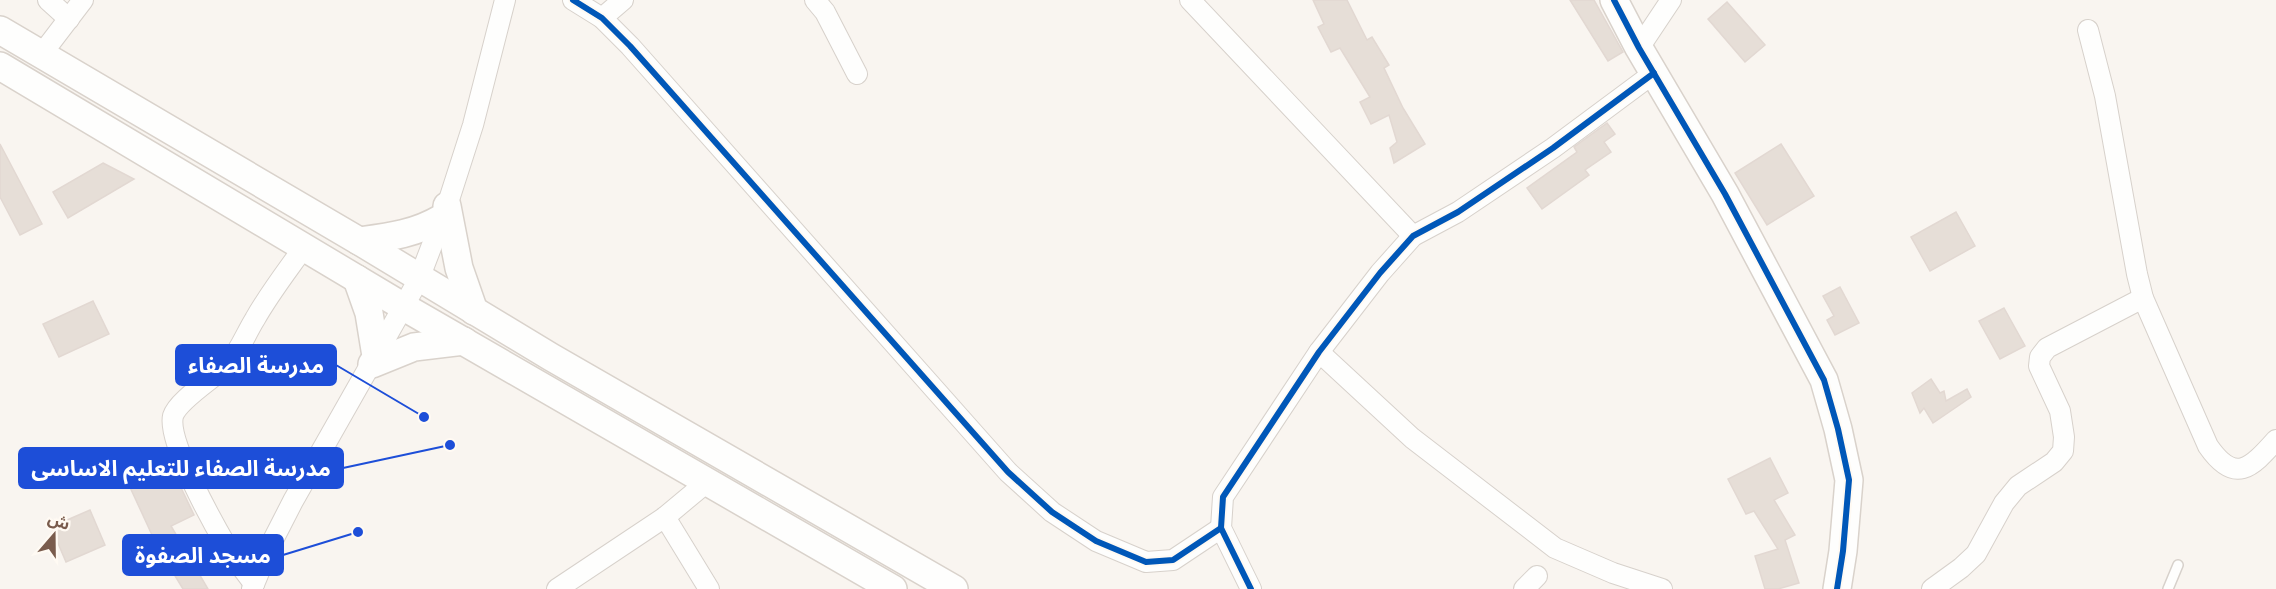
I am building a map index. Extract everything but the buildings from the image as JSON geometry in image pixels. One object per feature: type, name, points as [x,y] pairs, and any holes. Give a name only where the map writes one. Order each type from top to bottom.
[{"type":"main road","points":[[1614,0],[1639,48],[1725,194],[1824,380],[1849,480],[1844,551],[1837,589]]},
{"type":"main road","points":[[0,30],[359,241],[474,312],[954,589]]},
{"type":"main road","points":[[0,67],[404,307],[893,589]]},
{"type":"main road","points":[[359,241],[417,231],[444,212],[456,260],[474,312]]},
{"type":"main road","points":[[357,279],[371,324],[374,360],[414,348],[464,341]]},
{"type":"street","points":[[48,0],[69,19]]},
{"type":"street","points":[[42,55],[83,0]]},
{"type":"street","points":[[253,586],[293,501],[419,279],[473,125],[505,0]]},
{"type":"street","points":[[573,0],[602,18],[630,46],[1008,472],[1052,512],[1096,541],[1146,562],[1173,560],[1221,528]]},
{"type":"street","points":[[602,18],[623,0]]},
{"type":"street","points":[[815,0],[825,12],[857,74]]},
{"type":"street","points":[[1190,0],[1413,236]]},
{"type":"street","points":[[1639,48],[1671,0]]},
{"type":"street","points":[[2088,30],[2104,96],[2137,274],[2144,298],[2208,446],[2218,461],[2238,469],[2248,467],[2258,460],[2276,440]]},
{"type":"street","points":[[1251,589],[1221,528],[1223,497],[1319,352],[1380,273],[1413,236],[1458,212],[1525,168],[1654,73]]},
{"type":"street","points":[[253,586],[196,489],[176,442],[173,430],[174,415],[181,404],[228,364],[268,297],[304,247]]},
{"type":"street","points":[[1932,589],[1976,554],[2004,503],[2018,486],[2055,462],[2063,451],[2064,437],[2060,411],[2039,366],[2040,357],[2047,348],[2144,298]]},
{"type":"street","points":[[1319,352],[1412,438],[1555,548],[1613,573],[1662,589]]},
{"type":"street","points":[[557,589],[665,517],[707,482]]},
{"type":"street","points":[[665,517],[709,589]]},
{"type":"lane","points":[[2168,589],[2178,566]]},
{"type":"cycle path","points":[[573,0],[602,18],[630,46],[1008,472],[1052,512],[1096,541],[1146,562],[1173,560],[1221,528]]},
{"type":"cycle path","points":[[1614,0],[1639,48],[1725,194],[1824,380],[1849,480],[1843,551],[1837,589]]},
{"type":"cycle path","points":[[1251,589],[1221,528],[1223,497],[1319,352],[1380,273],[1413,236],[1458,212],[1553,148],[1654,73]]},
{"type":"place","name":"مدرسة الصفاء","points":[[424,417]]},
{"type":"place","name":"مدرسة الصفاء للتعليم الاساسى","points":[[450,445]]},
{"type":"place","name":"مسجد الصفوة","points":[[358,532]]}]
